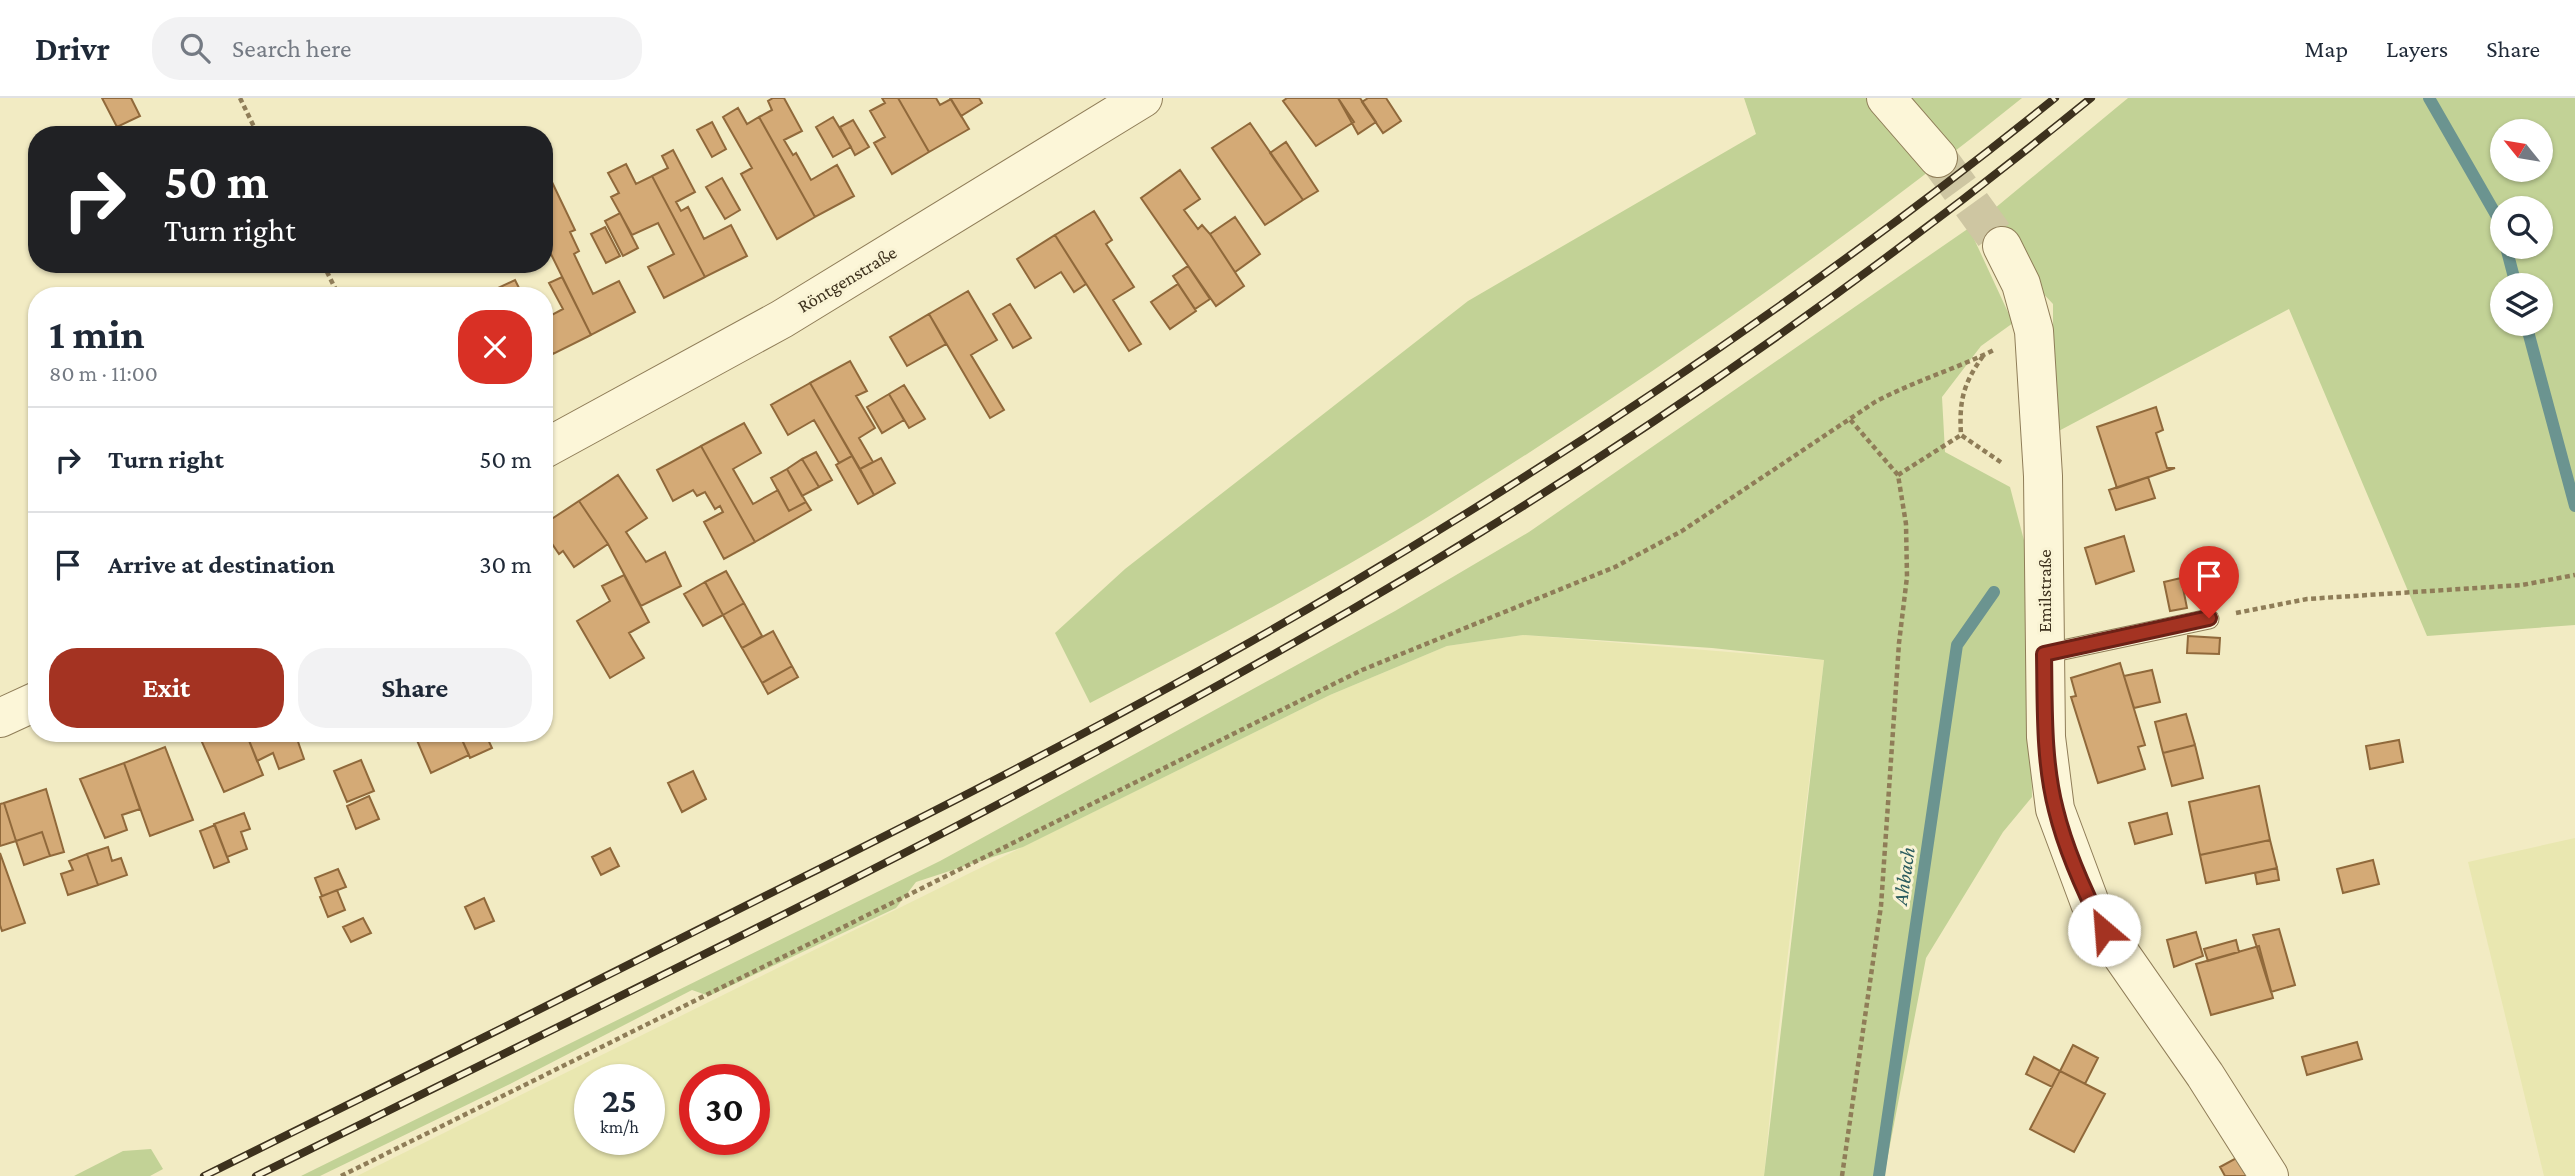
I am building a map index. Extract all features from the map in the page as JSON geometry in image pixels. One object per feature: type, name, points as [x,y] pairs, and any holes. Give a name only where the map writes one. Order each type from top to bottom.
[{"type":"street","name":"Röntgenstraße","points":[[553,444],[782,319],[1143,98]]},
{"type":"street","points":[[1886,98],[1938,158]]},
{"type":"street","name":"Emilstraße","points":[[2002,246],[2021,284],[2034,331],[2043,476],[2046,737],[2055,809],[2090,903],[2104,930],[2205,1075],[2269,1176]]},
{"type":"street","points":[[0,718],[28,705]]},
{"type":"lane","points":[[2044,654],[2209,618]]},
{"type":"path","points":[[240,98],[254,126]]},
{"type":"path","points":[[341,1176],[1362,670],[1615,567],[1682,531],[1848,417],[1902,387],[1942,374],[1984,355],[1973,370],[1959,402],[1961,435]]},
{"type":"path","points":[[1842,1176],[1881,906],[1895,696],[1907,577],[1906,524],[1898,475],[1848,417]]},
{"type":"path","points":[[1961,435],[2005,465],[2043,476]]},
{"type":"path","points":[[1898,475],[1961,435]]},
{"type":"path","points":[[2209,618],[2307,599],[2522,585],[2575,575]]},
{"type":"shaded area","points":[[1523,635],[1824,660],[1776,1051],[1764,1176],[357,1176],[574,1069],[574,1155],[665,1155],[665,1064],[584,1064],[1330,695],[1447,646]]},
{"type":"shaded area","points":[[2575,838],[2575,1176],[2544,1176],[2468,862]]},
{"type":"green space","points":[[1744,98],[2022,98],[1804,265],[1653,370],[1500,471],[1342,568],[1090,703],[1055,633],[1125,569],[1468,301],[1756,134]]},
{"type":"green space","points":[[2128,98],[2575,98],[2575,625],[2427,636],[2289,309],[2053,434],[2053,304],[1977,223]]},
{"type":"green space","points":[[1969,228],[2013,323],[1981,346],[1942,397],[1945,452],[2010,487],[2026,548],[2032,797],[2003,832],[1926,958],[1884,1176],[1764,1176],[1824,660],[1712,648],[1523,635],[1447,646],[1330,695],[1023,847],[916,882],[896,908],[709,996],[692,990],[510,1084],[320,1176],[301,1176],[940,861],[1395,611],[1529,532]]},
{"type":"green space","points":[[151,1149],[163,1169],[150,1176],[74,1176],[123,1151]]},
{"type":"building","points":[[102,98],[131,98],[140,116],[116,126]]},
{"type":"building","points":[[784,98],[802,131],[784,140],[793,155],[796,153],[811,180],[837,165],[854,196],[815,217],[759,117],[772,110],[768,101]]},
{"type":"building","points":[[882,98],[898,98],[929,152],[892,174],[874,143],[885,137],[870,111],[885,103]]},
{"type":"building","points":[[898,98],[936,98],[940,105],[951,99],[969,129],[929,152]]},
{"type":"building","points":[[950,98],[979,98],[982,103],[961,116]]},
{"type":"building","points":[[1287,98],[1338,98],[1354,122],[1316,146],[1283,101]]},
{"type":"building","points":[[1338,98],[1360,98],[1376,122],[1358,134]]},
{"type":"building","points":[[1368,98],[1386,98],[1401,121],[1383,133],[1362,102]]},
{"type":"building","points":[[738,108],[747,124],[759,117],[815,217],[777,239],[741,174],[752,168],[723,117]]},
{"type":"building","points":[[833,117],[851,147],[833,157],[816,127]]},
{"type":"building","points":[[853,120],[869,147],[855,155],[840,127]]},
{"type":"building","points":[[712,122],[726,149],[712,157],[697,130]]},
{"type":"building","points":[[1250,123],[1303,200],[1265,225],[1212,148]]},
{"type":"building","points":[[1286,142],[1318,191],[1303,200],[1270,153]]},
{"type":"building","points":[[673,150],[695,192],[676,202],[681,211],[688,207],[704,239],[731,225],[747,256],[705,277],[652,176],[668,168],[662,156]]},
{"type":"building","points":[[626,164],[636,184],[652,176],[705,277],[664,298],[648,267],[674,254],[658,223],[632,235],[611,197],[619,193],[608,173]]},
{"type":"building","points":[[1180,170],[1200,199],[1184,210],[1198,229],[1202,225],[1210,234],[1244,286],[1216,306],[1141,198]]},
{"type":"building","points":[[722,178],[740,210],[725,219],[706,187]]},
{"type":"building","points":[[553,184],[575,230],[570,232],[579,251],[574,254],[593,294],[619,281],[635,312],[591,335],[553,258]]},
{"type":"building","points":[[1094,211],[1112,240],[1106,244],[1134,287],[1113,300],[1141,344],[1129,351],[1055,235]]},
{"type":"building","points":[[620,213],[638,248],[623,256],[605,221]]},
{"type":"building","points":[[1235,217],[1260,254],[1235,272],[1210,234]]},
{"type":"building","points":[[605,227],[620,256],[606,263],[591,234]]},
{"type":"building","points":[[1055,235],[1086,284],[1074,292],[1061,272],[1035,288],[1017,259]]},
{"type":"building","points":[[1188,266],[1210,299],[1195,309],[1173,276]]},
{"type":"building","points":[[562,277],[591,335],[553,354],[553,314],[563,309],[549,283]]},
{"type":"building","points":[[515,280],[518,287],[500,287]]},
{"type":"building","points":[[1178,284],[1196,311],[1170,329],[1151,302]]},
{"type":"building","points":[[968,291],[997,340],[971,355],[1004,410],[990,418],[929,314]]},
{"type":"building","points":[[1010,304],[1031,338],[1013,348],[993,314]]},
{"type":"building","points":[[929,314],[946,344],[907,366],[890,337]]},
{"type":"building","points":[[850,361],[867,391],[856,396],[875,428],[859,438],[873,462],[860,469],[810,383]]},
{"type":"building","points":[[810,383],[852,456],[839,463],[814,420],[788,435],[771,405]]},
{"type":"building","points":[[904,385],[925,419],[909,428],[889,394]]},
{"type":"building","points":[[889,394],[904,420],[882,433],[867,407]]},
{"type":"building","points":[[2156,407],[2163,430],[2156,433],[2167,468],[2175,468],[2117,488],[2097,427]]},
{"type":"building","points":[[744,423],[761,453],[733,469],[753,504],[778,490],[789,511],[806,502],[811,510],[755,542],[701,446]]},
{"type":"building","points":[[701,446],[755,542],[724,559],[704,522],[723,512],[720,506],[715,509],[705,492],[697,496],[693,490],[673,501],[657,470]]},
{"type":"building","points":[[816,452],[832,480],[819,487],[802,459]]},
{"type":"building","points":[[852,456],[874,495],[858,504],[836,465]]},
{"type":"building","points":[[881,458],[895,483],[874,495],[860,469]]},
{"type":"building","points":[[802,459],[819,487],[802,496],[787,469]]},
{"type":"building","points":[[787,469],[806,502],[789,511],[771,478]]},
{"type":"building","points":[[618,475],[647,518],[626,532],[646,562],[665,552],[681,586],[641,606],[608,544],[579,501]]},
{"type":"building","points":[[2148,477],[2155,498],[2116,510],[2109,490]]},
{"type":"building","points":[[579,501],[608,544],[574,567],[563,551],[559,554],[553,545],[553,518]]},
{"type":"building","points":[[2124,536],[2134,571],[2096,584],[2085,548]]},
{"type":"building","points":[[726,571],[744,603],[723,615],[705,582]]},
{"type":"building","points":[[624,575],[649,622],[629,633],[644,658],[610,678],[577,621],[610,601],[602,586]]},
{"type":"building","points":[[2181,578],[2187,608],[2170,611],[2164,582]]},
{"type":"building","points":[[705,582],[723,615],[703,626],[684,594]]},
{"type":"building","points":[[744,603],[762,636],[742,648],[723,615]]},
{"type":"building","points":[[773,631],[792,666],[762,683],[742,648]]},
{"type":"building","points":[[2188,636],[2220,638],[2219,654],[2187,653]]},
{"type":"building","points":[[2120,663],[2145,745],[2138,747],[2145,769],[2098,783],[2071,697],[2076,696],[2071,678]]},
{"type":"building","points":[[792,666],[798,677],[768,694],[762,683]]},
{"type":"building","points":[[2152,670],[2160,702],[2134,708],[2124,676]]},
{"type":"building","points":[[2186,714],[2195,745],[2163,753],[2155,722]]},
{"type":"building","points":[[2399,740],[2403,762],[2370,769],[2366,746]]},
{"type":"building","points":[[202,742],[250,742],[263,775],[224,792]]},
{"type":"building","points":[[250,742],[298,742],[304,759],[279,769],[273,753],[257,761]]},
{"type":"building","points":[[418,742],[463,742],[469,755],[431,773]]},
{"type":"building","points":[[463,742],[489,742],[492,748],[470,758]]},
{"type":"building","points":[[2195,745],[2203,778],[2172,786],[2163,753]]},
{"type":"building","points":[[165,747],[193,820],[150,836],[124,763]]},
{"type":"building","points":[[361,760],[374,791],[347,802],[334,771]]},
{"type":"building","points":[[124,763],[140,809],[122,815],[127,830],[105,838],[80,779]]},
{"type":"building","points":[[693,771],[706,799],[682,812],[668,783]]},
{"type":"building","points":[[2259,786],[2270,840],[2200,855],[2189,802]]},
{"type":"building","points":[[46,789],[64,852],[50,856],[42,832],[16,841],[4,803]]},
{"type":"building","points":[[369,796],[379,819],[356,829],[347,806]]},
{"type":"building","points":[[4,803],[16,841],[0,846],[0,804]]},
{"type":"building","points":[[244,813],[250,829],[241,832],[247,849],[227,857],[214,824]]},
{"type":"building","points":[[2167,813],[2172,834],[2135,844],[2129,823]]},
{"type":"building","points":[[215,825],[229,862],[214,868],[200,831]]},
{"type":"building","points":[[42,832],[50,856],[24,865],[16,841]]},
{"type":"building","points":[[2270,840],[2277,868],[2206,883],[2200,855]]},
{"type":"building","points":[[108,847],[112,861],[121,858],[127,875],[98,885],[87,854]]},
{"type":"building","points":[[610,848],[619,866],[601,875],[592,857]]},
{"type":"building","points":[[0,853],[25,923],[2,931],[0,925]]},
{"type":"building","points":[[87,854],[98,885],[68,895],[61,874],[73,870],[69,861]]},
{"type":"building","points":[[2373,860],[2379,884],[2343,893],[2337,869]]},
{"type":"building","points":[[2277,868],[2279,880],[2257,884],[2255,873]]},
{"type":"building","points":[[338,869],[346,887],[322,896],[315,878]]},
{"type":"building","points":[[337,890],[345,910],[328,917],[320,897]]},
{"type":"building","points":[[484,898],[494,921],[475,929],[465,907]]},
{"type":"building","points":[[363,918],[371,933],[351,942],[343,927]]},
{"type":"building","points":[[2279,929],[2295,985],[2271,992],[2253,935]]},
{"type":"building","points":[[2196,932],[2203,956],[2174,967],[2167,940]]},
{"type":"building","points":[[2236,940],[2239,952],[2208,961],[2204,949]]},
{"type":"building","points":[[2259,946],[2273,998],[2211,1015],[2196,964]]},
{"type":"building","points":[[2357,1042],[2362,1059],[2307,1075],[2302,1057]]},
{"type":"building","points":[[2073,1045],[2098,1058],[2085,1084],[2060,1071]]},
{"type":"building","points":[[2034,1057],[2060,1071],[2052,1087],[2026,1074]]},
{"type":"building","points":[[2060,1071],[2105,1094],[2074,1152],[2030,1129]]},
{"type":"building","points":[[2240,1156],[2251,1176],[2225,1176],[2220,1167]]},
{"type":"waterway","points":[[2429,98],[2490,204]]},
{"type":"waterway","points":[[2509,259],[2513,273]]},
{"type":"waterway","points":[[2529,336],[2575,506]]},
{"type":"waterway","name":"Ahbach","points":[[1879,1176],[1957,645],[1994,592]]},
{"type":"tunnel","points":[[1938,158],[2002,246]]},
{"type":"railway","points":[[204,1176],[932,812],[1071,740],[1277,627],[1528,474],[1709,355],[1885,230],[2055,98]]},
{"type":"railway","points":[[256,1176],[946,832],[1082,760],[1351,610],[1543,493],[1731,369],[1914,237],[2091,98]]},
{"type":"route","points":[[2104,930],[2090,903],[2055,809],[2046,737],[2044,654],[2209,618]]}]
